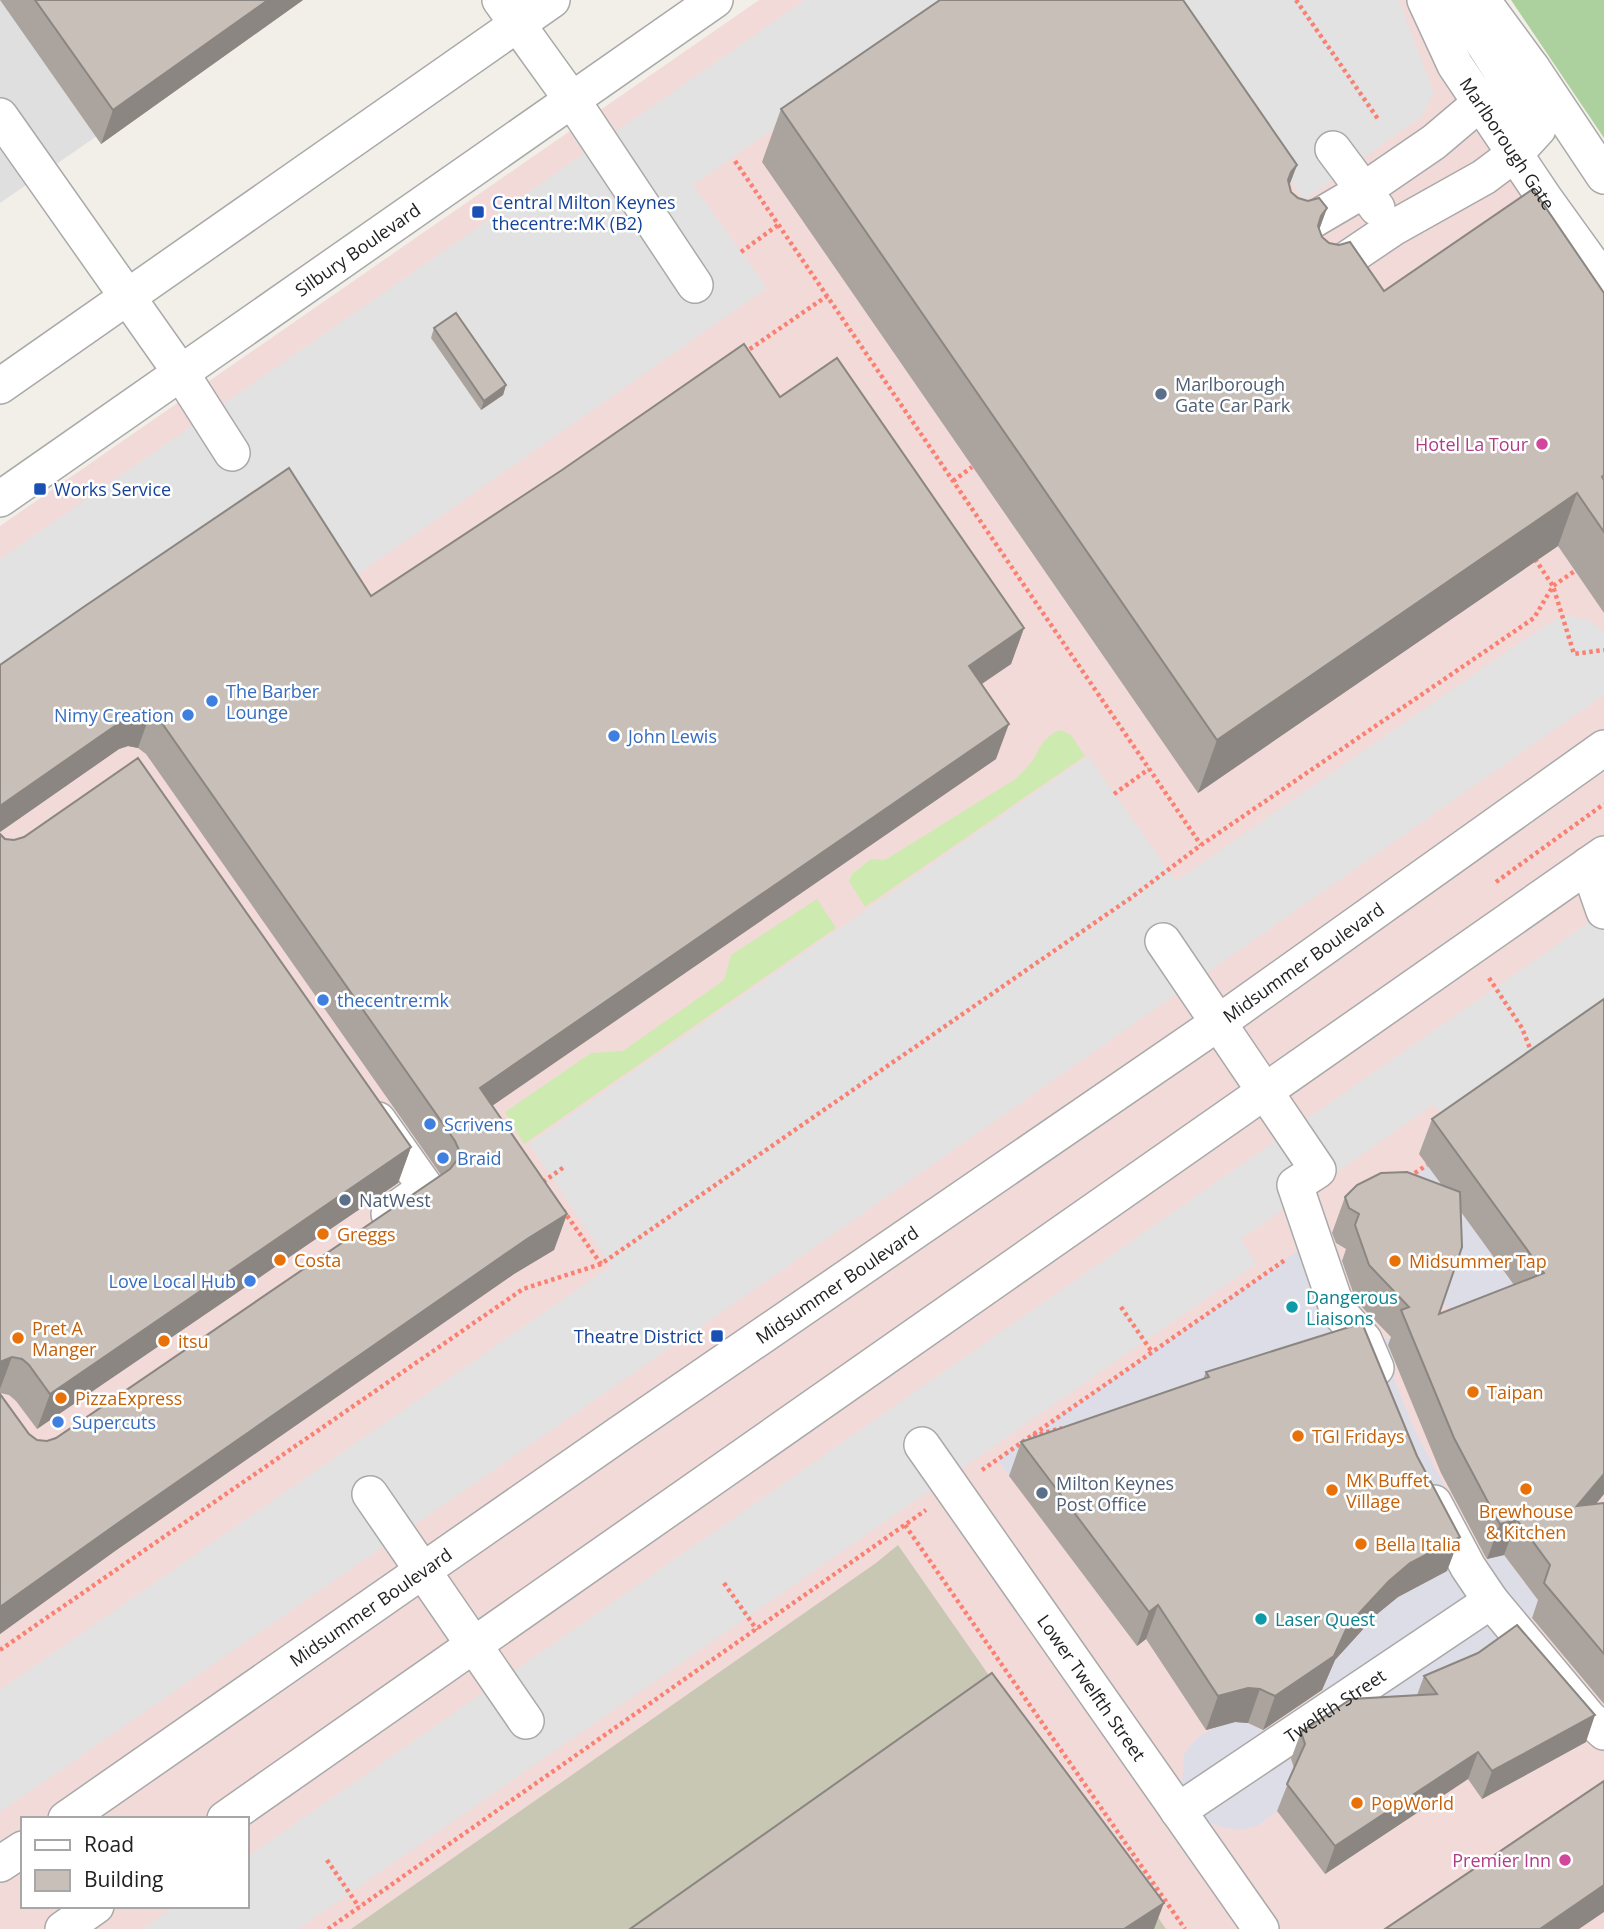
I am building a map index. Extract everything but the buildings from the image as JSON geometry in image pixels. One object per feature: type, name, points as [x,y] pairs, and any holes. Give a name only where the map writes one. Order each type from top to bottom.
[{"type":"street","points":[[0,386],[127,297],[508,12],[552,0]]},
{"type":"street","name":"Silbury Boulevard","points":[[0,499],[715,0]]},
{"type":"street","name":"Marlborough Gate","points":[[1424,0],[1455,65],[1604,281]]},
{"type":"street","points":[[1456,0],[1604,176]]},
{"type":"street","points":[[1319,278],[1394,228],[1485,177],[1516,153],[1538,129],[1521,76],[1482,0]]},
{"type":"street","points":[[508,12],[572,100],[695,285]]},
{"type":"street","points":[[1289,234],[1364,190],[1434,142],[1480,103],[1521,76]]},
{"type":"street","points":[[0,116],[181,373],[232,453]]},
{"type":"street","points":[[1333,149],[1394,228]]},
{"type":"street","name":"Midsummer Boulevard","points":[[69,1817],[622,1432],[1218,1023],[1604,748]]},
{"type":"street","points":[[228,1817],[1596,859],[1604,911]]},
{"type":"street","points":[[1163,941],[1318,1170],[1295,1185],[1338,1311],[1364,1340],[1388,1395]]},
{"type":"street","points":[[359,1234],[426,1188],[362,1097]]},
{"type":"street","name":"Lower Twelfth Street","points":[[922,1445],[1261,1929]]},
{"type":"street","points":[[1418,1469],[1468,1567],[1492,1601],[1579,1706],[1604,1732]]},
{"type":"street","points":[[370,1494],[526,1721]]},
{"type":"street","name":"Twelfth Street","points":[[1178,1811],[1492,1601]]},
{"type":"street","points":[[0,1864],[21,1850]]},
{"type":"street","points":[[63,1929],[93,1908]]},
{"type":"path","points":[[1296,0],[1378,119]]},
{"type":"path","points":[[735,162],[1201,845]]},
{"type":"path","points":[[741,252],[778,225]]},
{"type":"path","points":[[735,359],[827,296]]},
{"type":"path","points":[[953,481],[972,467]]},
{"type":"path","points":[[1532,555],[1553,586],[1574,654],[1604,650]]},
{"type":"path","points":[[0,1650],[523,1289],[601,1264],[1132,897],[1201,845],[1534,618],[1553,586],[1582,567]]},
{"type":"path","points":[[1114,794],[1149,769]]},
{"type":"path","points":[[1504,924],[1482,892],[1604,804]]},
{"type":"path","points":[[1470,948],[1522,1028],[1534,1061]]},
{"type":"path","points":[[1406,1179],[1427,1165]]},
{"type":"path","points":[[543,1182],[564,1167]]},
{"type":"path","points":[[536,1171],[550,1192]]},
{"type":"path","points":[[558,1202],[601,1264]]},
{"type":"path","points":[[328,1929],[757,1630],[1027,1437],[1313,1240]]},
{"type":"path","points":[[1121,1307],[1152,1352]]},
{"type":"path","points":[[1027,1437],[1066,1427]]},
{"type":"path","points":[[905,1525],[1185,1929]]},
{"type":"path","points":[[724,1583],[757,1630]]},
{"type":"path","points":[[327,1860],[359,1907]]},
{"type":"shaded area","points":[[0,0],[294,0],[0,203]]},
{"type":"shaded area","points":[[759,0],[1411,0],[1444,77],[1604,325],[1604,1929],[0,1929],[0,526]]},
{"type":"shaded area","points":[[805,0],[957,0],[693,185],[767,288],[354,577],[284,471],[0,667],[0,559]]},
{"type":"shaded area","points":[[1172,0],[1399,0],[1434,93],[1421,117],[1304,200]]},
{"type":"shaded area","points":[[1565,615],[1591,621],[1604,633],[1604,695],[729,1307],[0,1812],[0,1690],[611,1266],[529,1144],[1088,756],[1176,881],[1538,630]]},
{"type":"shaded area","points":[[1604,912],[1604,1003],[1443,1117],[1434,1104],[1241,1239],[1256,1264],[298,1929],[143,1929],[172,1908],[248,1908],[248,1856]]},
{"type":"shaded area","points":[[1427,1165],[1518,1291],[1432,1347],[1388,1364],[1415,1431],[1484,1560],[1504,1555],[1529,1589],[1539,1597],[1530,1624],[1604,1707],[1604,1753],[1590,1740],[1485,1670],[1286,1748],[1295,1771],[1277,1811],[1257,1826],[1238,1830],[1221,1827],[1208,1822],[1188,1804],[1182,1784],[1184,1754],[1197,1738],[1216,1727],[1235,1722],[1248,1723],[1267,1733],[1320,1696],[1333,1663],[1377,1615],[1398,1597],[1453,1568],[1179,1417],[1009,1476],[998,1459],[1313,1240],[1367,1346],[1456,1314],[1442,1303],[1366,1206]]},
{"type":"shaded area","points":[[898,1545],[1166,1929],[351,1929],[876,1563]]},
{"type":"green space","points":[[1511,0],[1604,0],[1604,138]]},
{"type":"green space","points":[[1060,730],[1071,735],[1085,756],[865,907],[849,881],[852,874],[871,859],[885,860],[1017,778],[1046,739]]},
{"type":"green space","points":[[817,899],[836,928],[524,1144],[505,1112],[591,1053],[623,1051],[724,980],[731,955]]},
{"type":"place","name":"Central Milton Keynes thecentre:MK (B2)","points":[[478,212]]},
{"type":"place","name":"Marlborough Gate Car Park","points":[[1161,394]]},
{"type":"place","name":"Hotel La Tour","points":[[1542,444]]},
{"type":"place","name":"Works Service","points":[[40,489]]},
{"type":"place","name":"The Barber Lounge","points":[[212,701]]},
{"type":"place","name":"Nimy Creation","points":[[188,715]]},
{"type":"place","name":"John Lewis","points":[[614,736]]},
{"type":"place","name":"thecentre:mk","points":[[323,1000]]},
{"type":"place","name":"Scrivens","points":[[430,1124]]},
{"type":"place","name":"Braid","points":[[443,1158]]},
{"type":"place","name":"NatWest","points":[[345,1200]]},
{"type":"place","name":"Greggs","points":[[323,1234]]},
{"type":"place","name":"Costa","points":[[280,1260]]},
{"type":"place","name":"Midsummer Tap","points":[[1395,1261]]},
{"type":"place","name":"Love Local Hub","points":[[250,1281]]},
{"type":"place","name":"Dangerous Liaisons","points":[[1292,1307]]},
{"type":"place","name":"Theatre District","points":[[717,1336]]},
{"type":"place","name":"Pret A Manger","points":[[18,1338]]},
{"type":"place","name":"itsu","points":[[164,1341]]},
{"type":"place","name":"Taipan","points":[[1473,1392]]},
{"type":"place","name":"PizzaExpress","points":[[61,1398]]},
{"type":"place","name":"Supercuts","points":[[58,1422]]},
{"type":"place","name":"TGI Fridays","points":[[1298,1436]]},
{"type":"place","name":"Brewhouse & Kitchen","points":[[1526,1489]]},
{"type":"place","name":"MK Buffet Village","points":[[1332,1490]]},
{"type":"place","name":"Milton Keynes Post Office","points":[[1042,1493]]},
{"type":"place","name":"Bella Italia","points":[[1361,1544]]},
{"type":"place","name":"Laser Quest","points":[[1261,1619]]},
{"type":"place","name":"PopWorld","points":[[1357,1803]]},
{"type":"place","name":"Premier Inn","points":[[1565,1860]]}]
